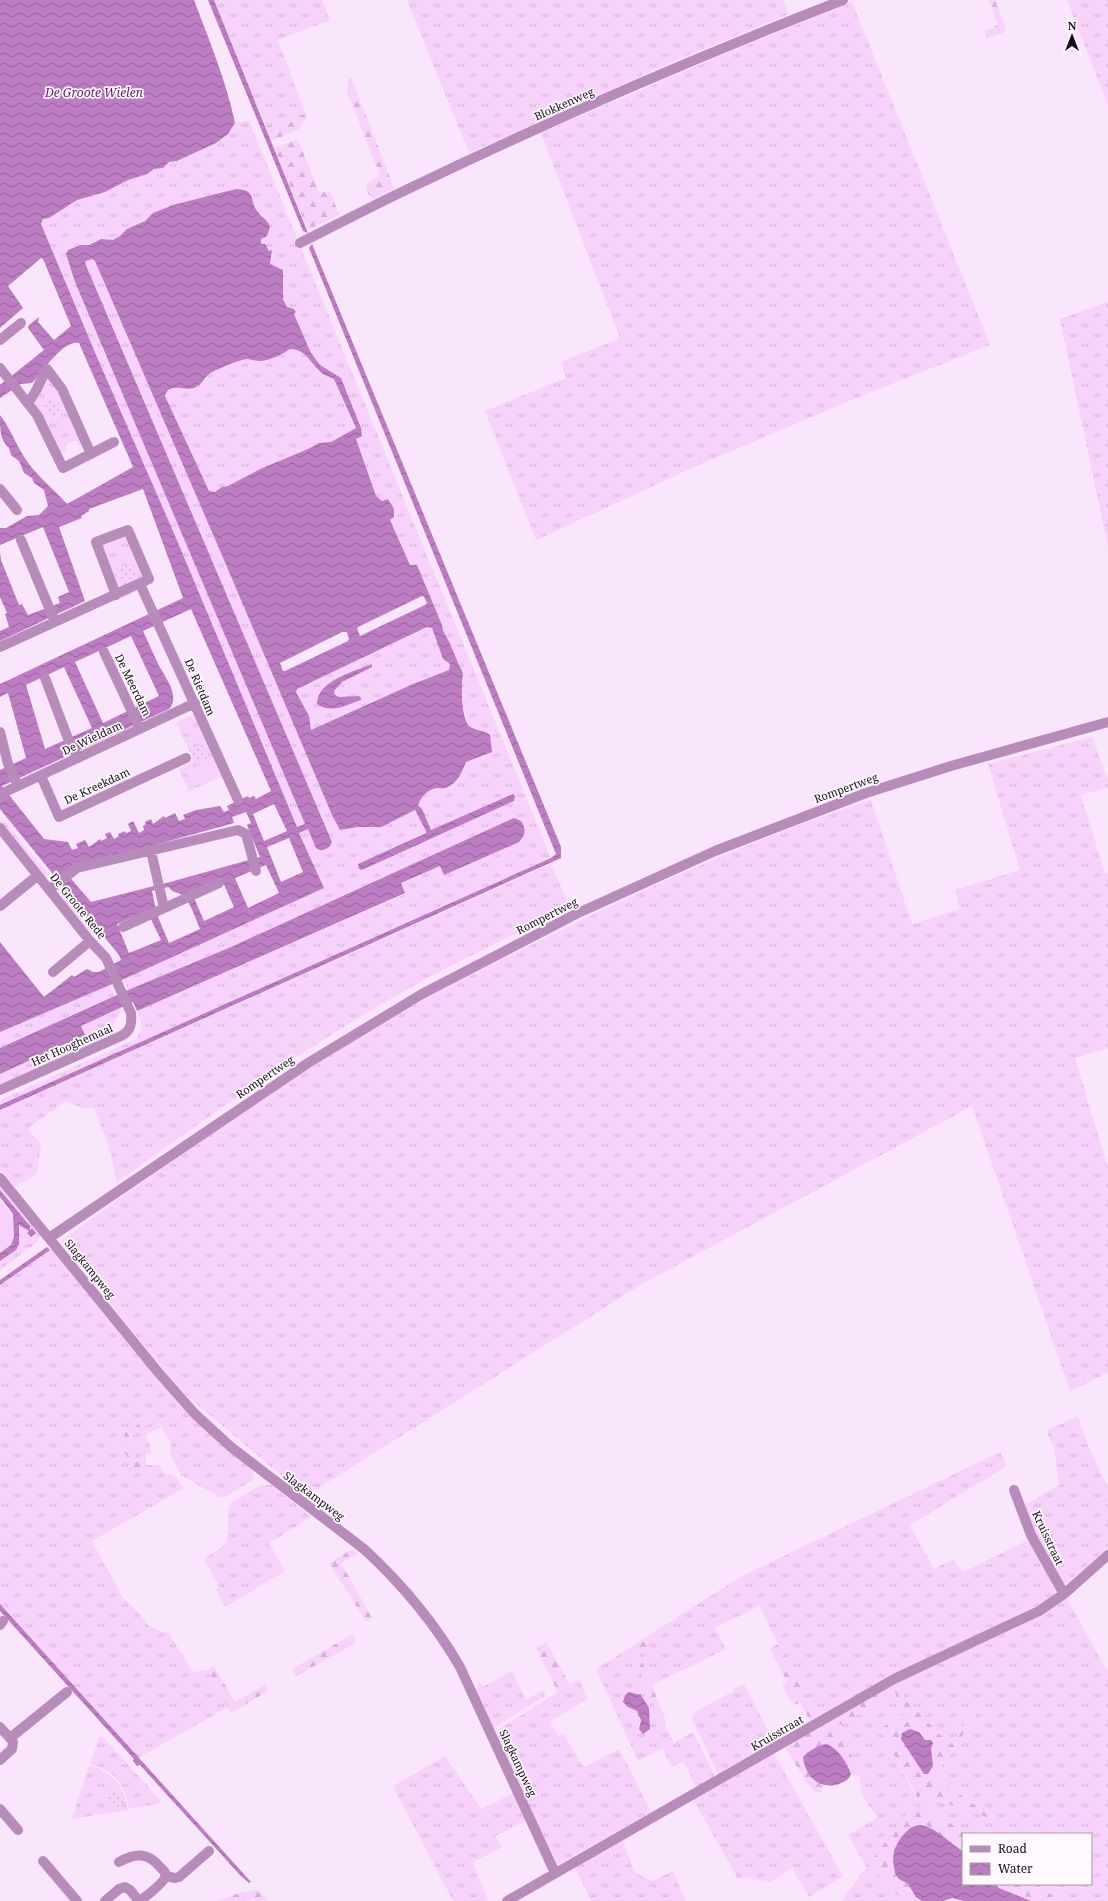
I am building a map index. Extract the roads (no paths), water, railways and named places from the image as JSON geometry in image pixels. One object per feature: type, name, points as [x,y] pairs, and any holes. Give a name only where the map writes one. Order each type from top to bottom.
[{"type":"street","name":"Blokkenweg","points":[[300,243],[408,189],[594,104],[686,63],[843,0]]},
{"type":"street","points":[[0,340],[21,323]]},
{"type":"street","points":[[0,368],[37,415],[63,468],[114,442]]},
{"type":"street","points":[[28,402],[36,395],[42,377],[47,369],[62,389],[91,454]]},
{"type":"street","points":[[0,489],[17,510]]},
{"type":"street","points":[[0,647],[54,620],[116,595],[149,579],[128,530],[96,542],[116,595]]},
{"type":"street","points":[[21,540],[54,620]]},
{"type":"street","name":"De Rietdam","points":[[140,584],[195,703],[195,710],[238,800]]},
{"type":"street","name":"De Meerdam","points":[[104,652],[139,727]]},
{"type":"street","points":[[46,678],[67,736],[77,756]]},
{"type":"street","name":"De Wieldam","points":[[4,795],[17,784],[41,776],[77,756],[195,703]]},
{"type":"street","name":"Rompertweg","points":[[49,1238],[308,1063],[422,994],[576,914],[715,851],[866,793],[951,766],[1108,722]]},
{"type":"street","points":[[0,732],[8,764]]},
{"type":"street","points":[[0,752],[8,764],[17,784]]},
{"type":"street","name":"De Kreekdam","points":[[41,776],[59,817],[186,758]]},
{"type":"street","points":[[53,887],[77,868],[235,830],[242,826],[246,834],[256,871]]},
{"type":"street","name":"De Groote Rede","points":[[0,828],[38,876],[53,887],[90,941],[108,962],[127,1005]]},
{"type":"street","points":[[151,851],[161,909]]},
{"type":"street","points":[[0,906],[38,876]]},
{"type":"street","points":[[123,927],[219,883]]},
{"type":"street","points":[[53,972],[90,941]]},
{"type":"street","name":"Het Hooghemaal","points":[[0,1090],[126,1033],[132,1022],[131,1013],[127,1005]]},
{"type":"street","name":"Slagkampweg","points":[[0,1178],[195,1414],[231,1448],[364,1549],[397,1580],[412,1597],[446,1642],[460,1667],[555,1873]]},
{"type":"street","name":"Kruisstraat","points":[[1014,1490],[1031,1535],[1064,1594]]},
{"type":"street","name":"Kruisstraat","points":[[507,1901],[894,1679],[1039,1611],[1064,1594],[1108,1554]]},
{"type":"street","points":[[10,1738],[67,1692]]},
{"type":"street","points":[[0,1727],[13,1742],[12,1749],[0,1760]]},
{"type":"street","points":[[0,1809],[18,1830]]},
{"type":"street","points":[[166,1876],[175,1878],[179,1877],[209,1851]]},
{"type":"street","points":[[105,1901],[119,1889],[125,1887],[130,1890],[140,1901],[163,1881],[166,1876],[164,1870],[155,1860],[147,1856],[132,1856],[119,1862]]},
{"type":"street","points":[[43,1861],[77,1901]]},
{"type":"water","name":"De Groote Wielen","points":[[0,0],[194,0],[227,91],[235,123],[228,134],[216,143],[177,161],[169,162],[163,168],[154,169],[147,174],[128,180],[105,192],[77,200],[49,218],[43,219],[41,224],[176,538],[297,827],[305,824],[75,282],[66,254],[68,250],[81,245],[89,245],[101,239],[113,240],[127,229],[145,221],[153,213],[173,205],[236,189],[247,191],[252,196],[255,208],[269,224],[270,227],[267,236],[261,239],[261,244],[265,244],[269,251],[272,250],[270,264],[283,270],[283,299],[287,307],[294,309],[296,312],[294,314],[311,353],[320,365],[341,378],[361,428],[362,436],[356,439],[376,496],[382,501],[388,499],[394,509],[394,517],[390,520],[410,565],[417,565],[442,625],[443,631],[463,673],[462,701],[466,722],[471,728],[490,735],[492,752],[466,762],[457,780],[447,788],[432,789],[423,796],[418,805],[422,809],[431,830],[513,794],[515,796],[514,801],[362,870],[359,869],[358,864],[426,833],[426,831],[415,810],[381,827],[358,827],[340,830],[332,815],[95,261],[92,259],[86,261],[85,263],[332,842],[327,849],[320,850],[316,848],[308,829],[299,833],[324,888],[124,979],[0,1032],[0,942],[44,997],[72,975],[74,977],[87,969],[93,972],[99,972],[121,960],[119,955],[0,809],[0,770],[26,758],[8,693],[0,697],[0,684],[183,598],[143,489],[89,509],[89,511],[81,516],[82,518],[59,527],[85,601],[0,641],[0,631],[9,627],[5,614],[7,613],[0,597],[0,552],[1,560],[19,605],[22,604],[28,615],[60,603],[58,597],[69,592],[43,527],[0,545],[0,528],[6,528],[27,516],[39,515],[48,506],[44,490],[34,483],[32,478],[24,473],[19,461],[11,455],[9,448],[4,442],[0,430],[0,415],[29,464],[67,504],[133,467],[79,343],[73,343],[66,346],[53,358],[32,383],[21,384],[0,398],[0,385],[44,350],[28,328],[29,325],[39,317],[38,322],[54,340],[71,326],[43,259],[41,258],[8,286],[23,308],[0,328]],"holes":[[[290,349],[301,352],[323,374],[334,379],[356,428],[331,442],[319,443],[260,469],[228,486],[222,487],[215,492],[209,491],[165,396],[167,392],[174,388],[190,389],[197,387],[212,372],[229,364],[247,359],[263,361]],[[422,596],[424,597],[427,603],[425,605],[360,636],[358,627]],[[191,609],[271,791],[256,799],[254,796],[249,798],[248,796],[227,806],[229,810],[224,812],[220,806],[196,810],[183,815],[185,819],[179,821],[175,813],[165,818],[164,816],[153,824],[151,819],[145,822],[146,824],[143,826],[144,830],[139,833],[133,821],[128,824],[131,831],[126,833],[125,831],[118,834],[119,836],[114,839],[110,832],[105,834],[107,838],[101,841],[100,839],[89,847],[85,840],[76,844],[78,848],[72,850],[68,842],[44,839],[2,786],[169,709],[173,699],[173,694],[169,683],[159,666],[143,631]],[[427,627],[432,628],[443,659],[450,664],[449,670],[413,684],[311,730],[309,716],[296,692],[297,689]],[[342,632],[347,632],[349,639],[348,641],[283,671],[280,663]],[[131,636],[159,696],[103,723],[75,662]],[[64,667],[92,728],[45,749],[26,685]],[[274,804],[287,831],[264,841],[253,814]],[[246,812],[251,823],[247,825],[260,857],[163,884],[164,888],[169,887],[172,891],[182,895],[187,900],[200,929],[169,943],[157,915],[152,891],[155,890],[154,886],[91,902],[66,873],[75,867],[234,823],[232,817]],[[289,838],[303,872],[281,882],[267,847]],[[266,865],[279,893],[248,908],[235,878]],[[221,878],[234,907],[204,921],[191,891]],[[147,911],[161,940],[129,953],[117,924]]]},
{"type":"water","points":[[208,0],[214,0],[308,233],[303,231]]},
{"type":"water","points":[[312,244],[561,847],[561,858],[0,1110],[0,1105],[551,858],[556,854],[309,248]]},
{"type":"water","points":[[372,664],[372,667],[342,682],[334,691],[335,695],[339,697],[359,696],[361,700],[339,708],[322,707],[317,704],[323,689],[330,683],[348,673]]},
{"type":"water","points":[[514,818],[521,821],[524,827],[524,834],[519,842],[444,875],[440,866],[401,883],[405,893],[137,1011],[133,1002],[81,1026],[85,1035],[0,1074],[0,1048],[128,990],[231,947]]},
{"type":"water","points":[[0,1190],[30,1226],[30,1230],[32,1228],[36,1233],[31,1237],[27,1233],[29,1231],[19,1225],[19,1244],[16,1250],[0,1261],[0,1253],[11,1245],[14,1237],[13,1214],[0,1197]]},
{"type":"water","points":[[47,1247],[50,1250],[0,1285],[0,1280]]},
{"type":"water","points":[[0,1604],[251,1882],[249,1883],[240,1875],[140,1765],[137,1766],[133,1761],[134,1759],[0,1611]]},
{"type":"water","points":[[629,1692],[641,1695],[649,1708],[650,1729],[643,1734],[639,1729],[641,1720],[637,1711],[628,1707],[623,1702],[625,1695]]},
{"type":"water","points":[[910,1729],[919,1732],[925,1740],[931,1740],[933,1743],[931,1749],[933,1766],[928,1774],[924,1774],[901,1739],[902,1733]]},
{"type":"water","points":[[827,1744],[842,1756],[851,1774],[848,1779],[839,1784],[826,1785],[820,1783],[810,1776],[804,1764],[803,1757],[805,1755],[817,1747]]},
{"type":"water","points":[[918,1825],[930,1828],[962,1850],[962,1885],[996,1885],[999,1888],[1031,1901],[964,1901],[952,1898],[943,1901],[922,1901],[916,1897],[908,1884],[899,1879],[895,1873],[893,1861],[894,1850],[901,1837],[910,1828]]}]
